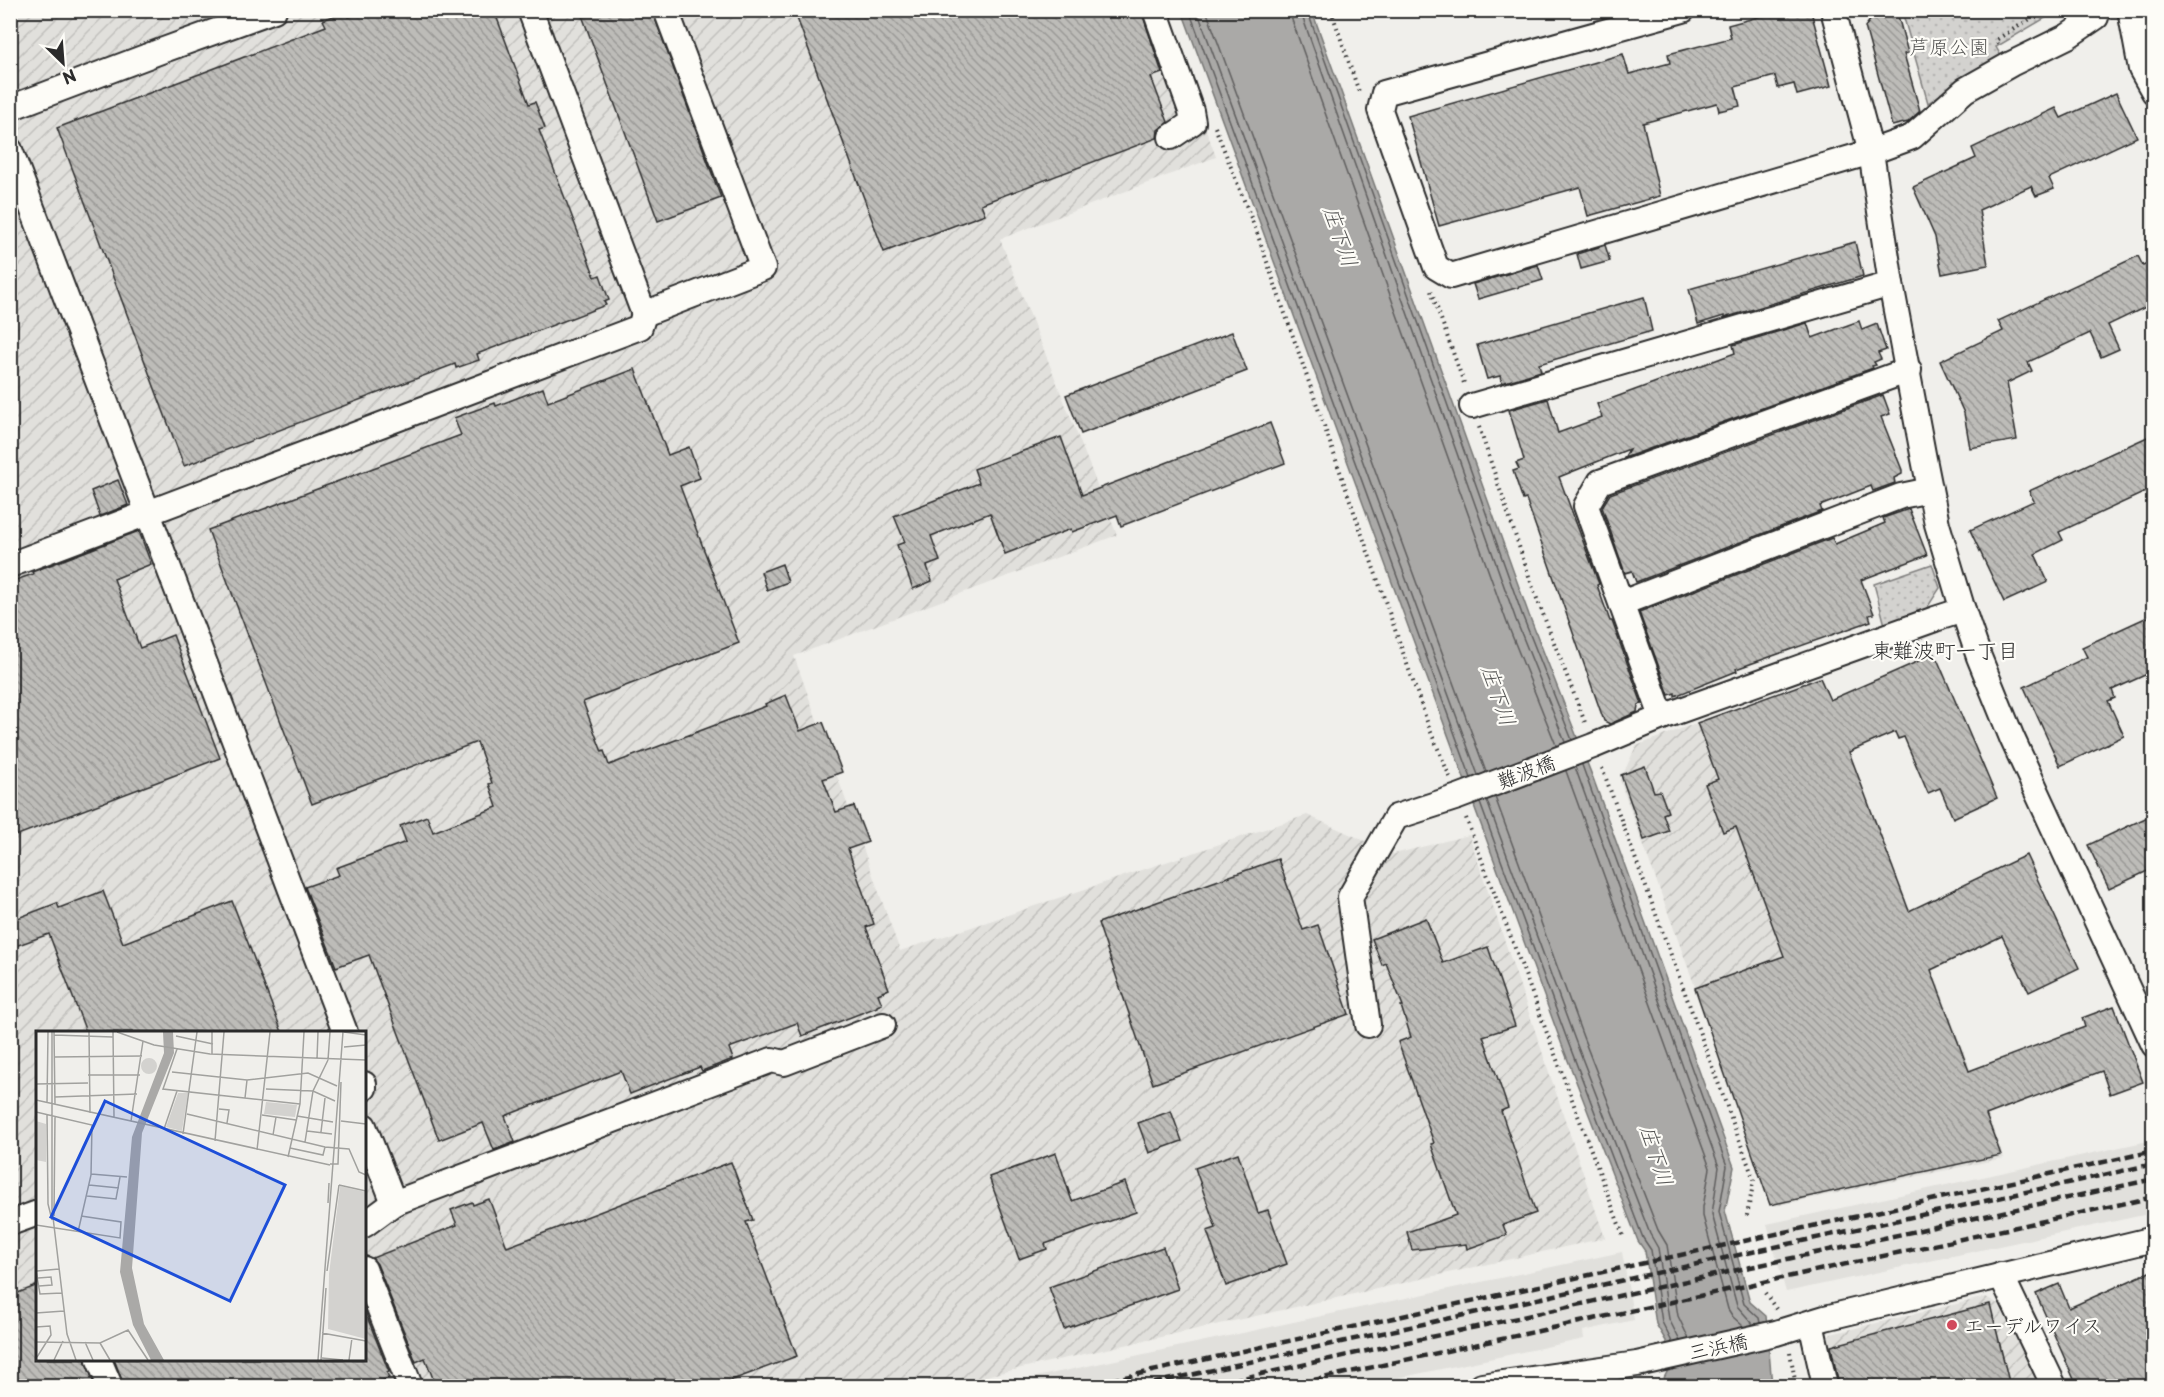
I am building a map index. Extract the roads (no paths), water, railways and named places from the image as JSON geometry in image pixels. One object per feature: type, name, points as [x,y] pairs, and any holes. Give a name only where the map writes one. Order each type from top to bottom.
[{"type":"main road","points":[[2149,10],[2154,18]]},
{"type":"street","points":[[10,108],[274,10]]},
{"type":"street","points":[[10,565],[640,327],[644,314],[530,10]]},
{"type":"street","points":[[644,314],[763,268],[666,10]]},
{"type":"street","points":[[1155,10],[1193,122],[1171,137]]},
{"type":"street","points":[[1683,10],[1384,93],[1380,110],[1436,267],[1451,276],[1871,152],[1912,137],[1965,90],[2068,36],[2096,17]]},
{"type":"street","points":[[1833,10],[1871,152],[1891,284],[1909,369],[1930,490],[1963,610],[1979,657],[2012,738],[2154,1045]]},
{"type":"street","points":[[2130,10],[2141,69],[2154,92]]},
{"type":"street","points":[[10,150],[345,1031]]},
{"type":"street","points":[[1472,406],[1891,284]]},
{"type":"street","points":[[1662,717],[1586,506],[1600,482],[1909,369]]},
{"type":"street","points":[[1622,603],[1901,496],[1930,490]]},
{"type":"street","name":"難波橋","points":[[1368,1025],[1350,897],[1396,817],[1458,797],[1593,746],[1662,717],[1963,610]]},
{"type":"street","points":[[366,1224],[394,1203],[772,1060],[784,1063],[883,1025]]},
{"type":"street","points":[[366,1131],[394,1203]]},
{"type":"street","points":[[10,1223],[36,1214]]},
{"type":"street","name":"三浜橋","points":[[1482,1386],[1637,1364],[2154,1239]]},
{"type":"street","points":[[366,1274],[410,1386]]},
{"type":"street","points":[[2001,1275],[2054,1386]]},
{"type":"street","points":[[1811,1323],[1825,1386]]},
{"type":"street","points":[[100,1361],[110,1386]]},
{"type":"water","name":"庄下川","points":[[1182,11],[1312,11],[1529,615],[1593,778],[1734,1167],[1725,1211],[1750,1302],[1766,1316],[1772,1386],[1664,1386],[1663,1380],[1667,1372],[1666,1341],[1656,1324],[1645,1251],[1638,1241],[1562,1045]]},
{"type":"railway","points":[[1084,1386],[2154,1151]]},
{"type":"railway","points":[[1140,1386],[2154,1164]]},
{"type":"railway","points":[[1206,1386],[2154,1179]]},
{"type":"railway","points":[[1286,1386],[2154,1197]]},
{"type":"place","name":"エーデルワイス","points":[[1952,1325]]},
{"type":"district","name":"東難波町一丁目","points":[[1945,649]]},
{"type":"park label","name":"芦原公園","points":[[1949,46]]}]
